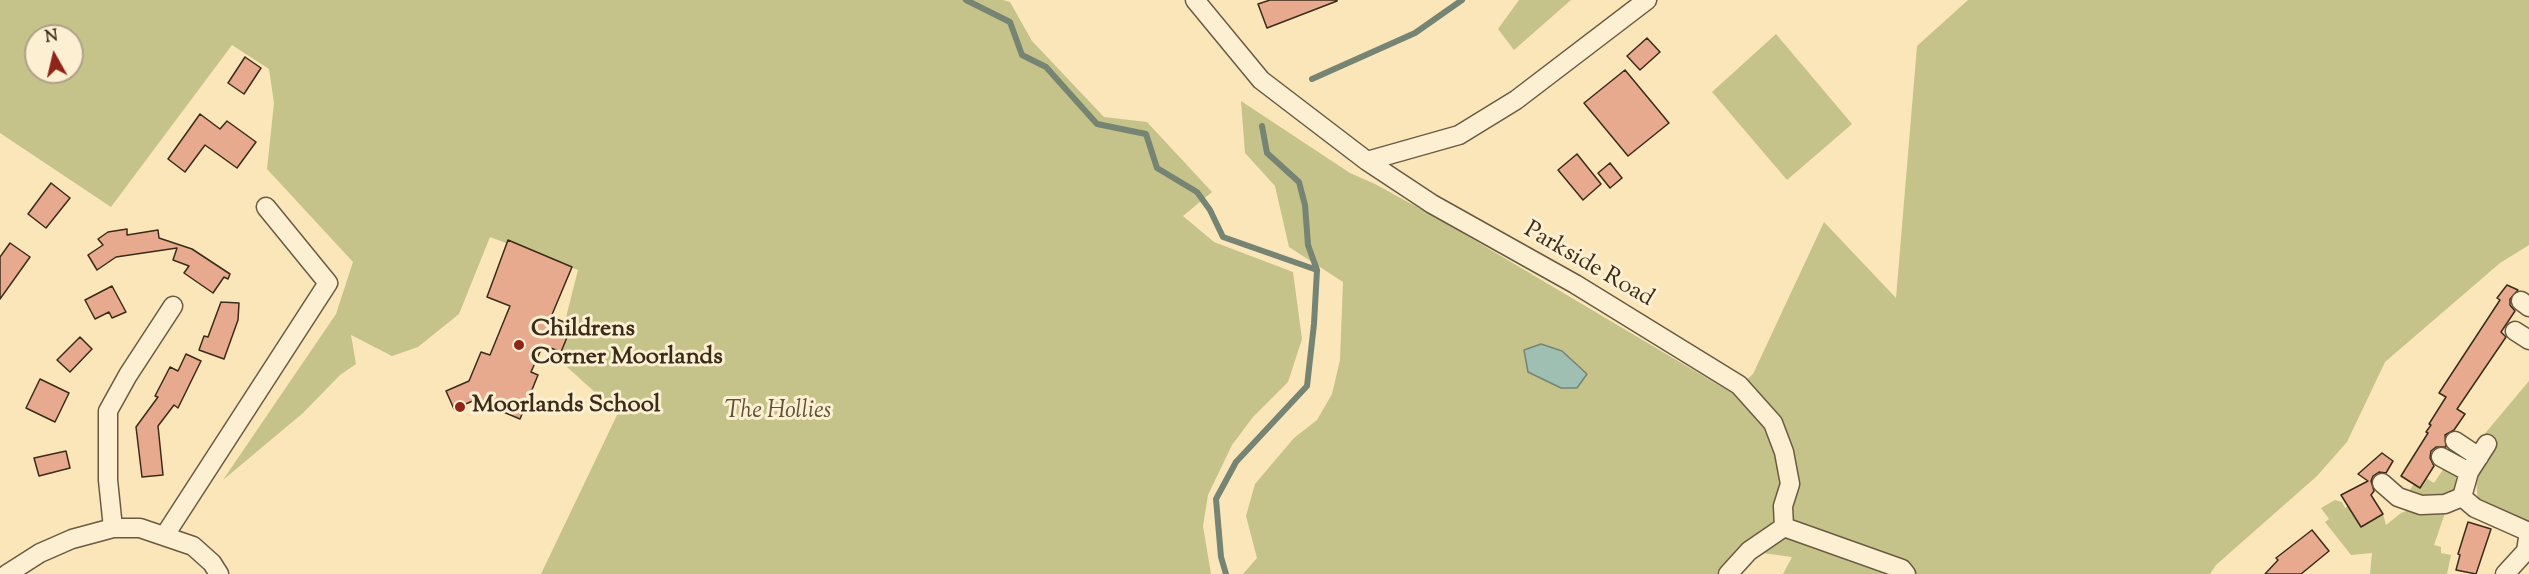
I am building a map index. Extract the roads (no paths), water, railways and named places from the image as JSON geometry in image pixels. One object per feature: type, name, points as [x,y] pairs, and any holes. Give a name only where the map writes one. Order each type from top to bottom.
[{"type":"street","name":"Parkside Road","points":[[1195,0],[1261,80],[1367,161],[1432,204],[1575,284],[1739,385],[1773,423],[1784,452],[1790,484],[1783,506],[1784,527]]},
{"type":"street","points":[[1367,161],[1460,135],[1516,100],[1647,0]]},
{"type":"street","points":[[165,535],[328,283],[266,207]]},
{"type":"street","points":[[113,528],[108,480],[108,411],[128,375],[173,306]]},
{"type":"street","points":[[2455,441],[2478,458]]},
{"type":"street","points":[[2441,457],[2478,458]]},
{"type":"street","points":[[2382,483],[2398,497],[2421,505],[2445,504],[2462,497],[2478,458]]},
{"type":"street","points":[[2462,497],[2475,508],[2529,532],[2526,551],[2505,574]]},
{"type":"street","points":[[2391,510],[2407,500]]},
{"type":"street","points":[[1728,574],[1749,551],[1784,527],[1902,569],[1906,574]]},
{"type":"street","points":[[7,574],[40,553],[72,539],[113,528],[140,528],[193,546],[212,563],[219,574]]},
{"type":"waterway","points":[[966,0],[1010,22],[1022,55],[1046,67],[1097,124],[1146,134],[1157,168],[1197,192],[1210,210],[1223,237],[1317,270]]},
{"type":"waterway","points":[[1312,79],[1415,33],[1462,0]]},
{"type":"waterway","points":[[1226,574],[1221,557],[1216,499],[1236,462],[1307,386],[1314,324],[1317,270],[1308,245],[1305,205],[1299,182],[1267,153],[1262,126]]},
{"type":"place","name":"Childrens Corner Moorlands","points":[[519,345]]},
{"type":"place","name":"Moorlands School","points":[[460,407]]},
{"type":"park label","name":"The Hollies","points":[[778,413]]}]
